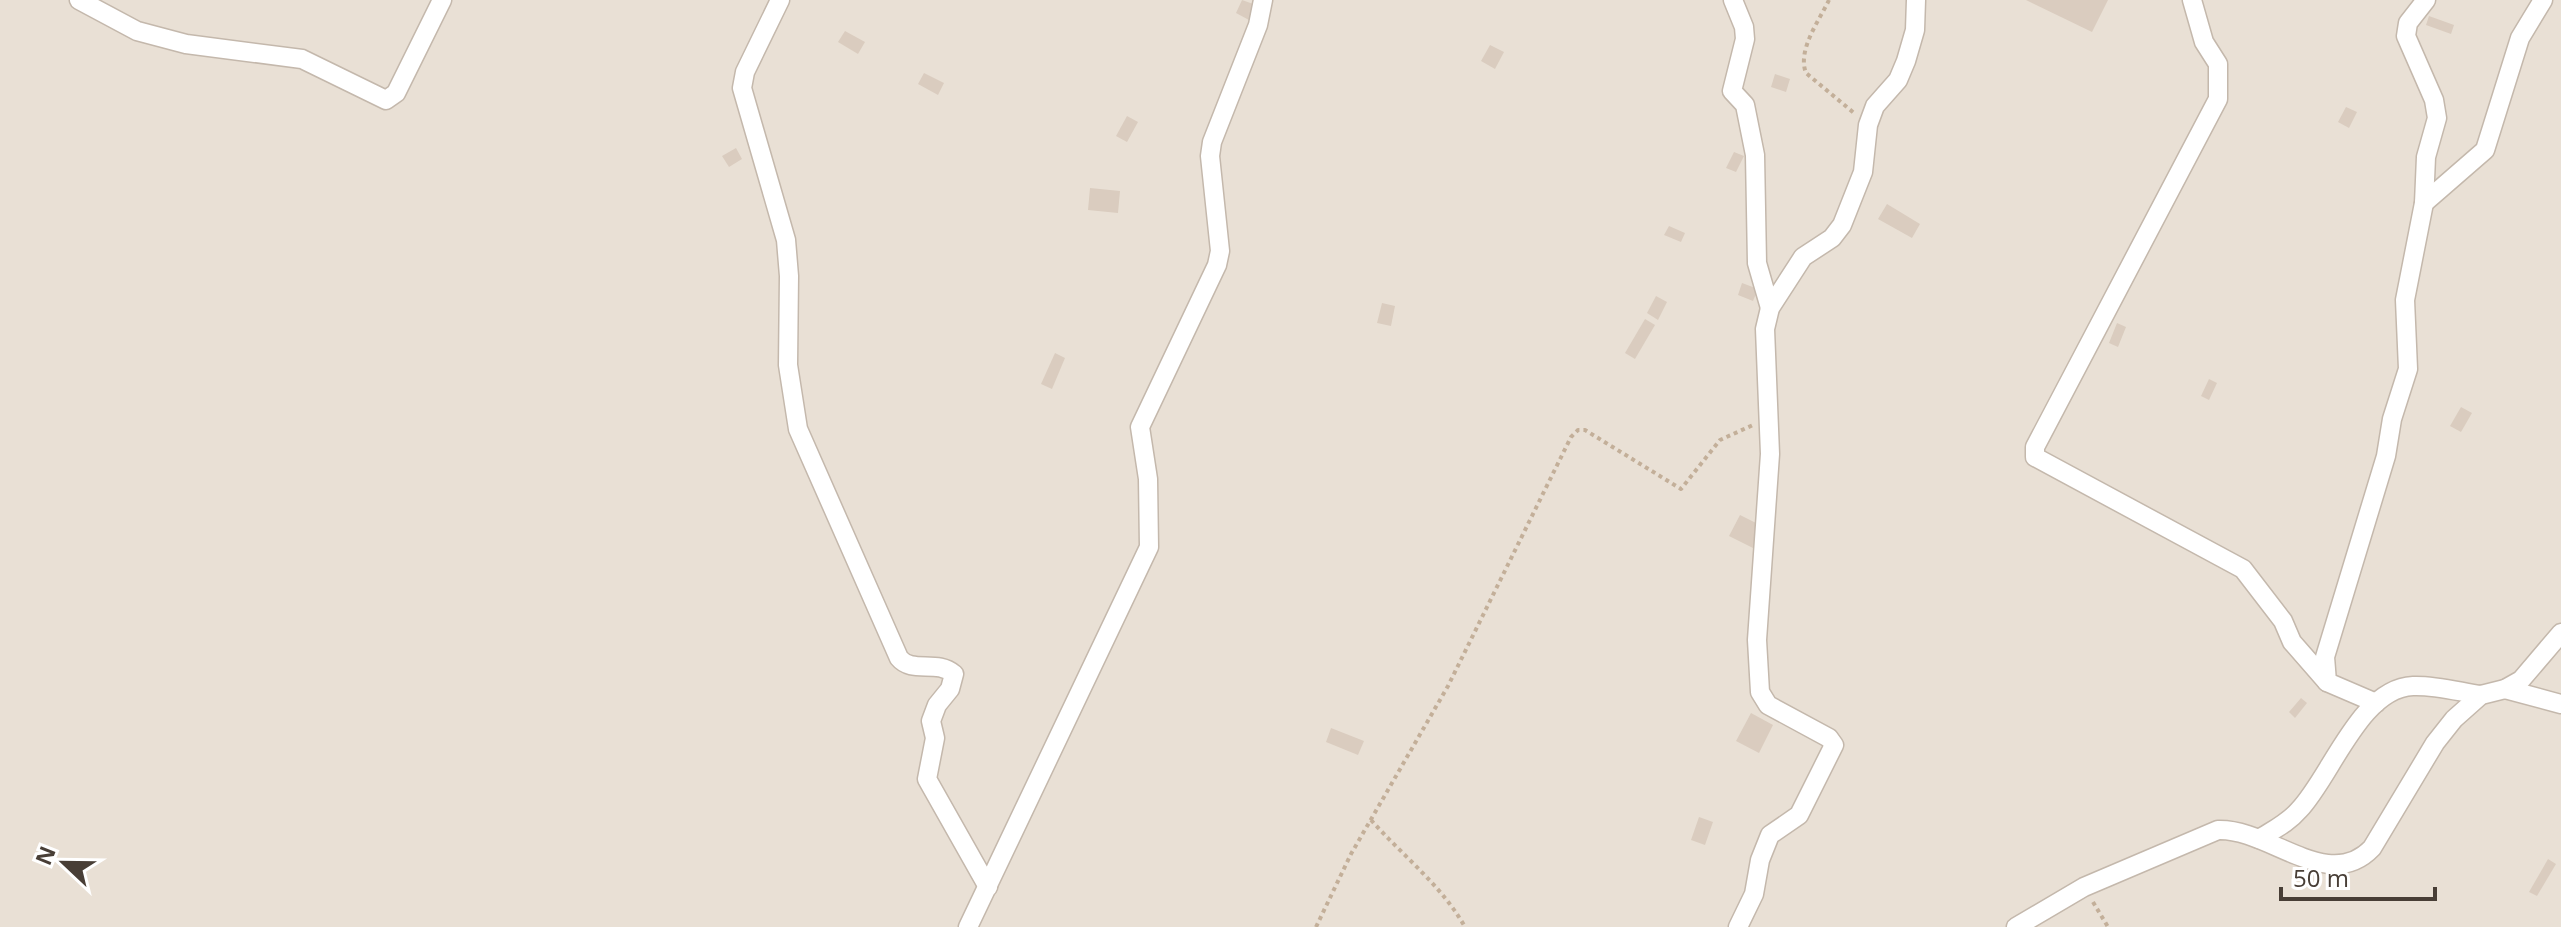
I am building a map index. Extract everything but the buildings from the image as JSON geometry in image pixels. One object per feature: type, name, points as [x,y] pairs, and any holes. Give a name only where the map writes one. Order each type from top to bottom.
[{"type":"street","points":[[79,0],[137,31],[186,44],[302,59],[386,100],[396,93],[442,0]]},
{"type":"street","points":[[780,0],[745,72],[742,88],[786,240],[789,276],[788,365],[798,429],[899,658],[911,667],[943,667],[954,674],[950,689],[937,705],[931,721],[935,738],[927,779],[988,887]]},
{"type":"street","points":[[968,927],[1149,547],[1148,479],[1140,427],[1217,265],[1220,251],[1210,156],[1212,142],[1258,25],[1263,0]]},
{"type":"street","points":[[1733,0],[1744,27],[1745,39],[1732,91],[1745,105],[1755,155],[1757,263],[1770,308],[1764,353],[1770,454],[1757,640],[1760,692],[1768,705],[1829,738],[1834,745],[1799,815],[1770,835],[1760,860],[1754,894],[1738,927]]},
{"type":"street","points":[[1770,308],[1803,257],[1832,238],[1842,225],[1863,172],[1868,125],[1875,106],[1898,80],[1906,61],[1915,30],[1916,0]]},
{"type":"street","points":[[2192,0],[2204,42],[2218,64],[2218,99],[2035,447],[2035,457],[2243,569],[2283,621],[2298,651],[2327,682],[2376,703]]},
{"type":"street","points":[[2327,682],[2326,643],[2386,456],[2392,419],[2408,369],[2405,300],[2424,203],[2426,157],[2437,118],[2434,100],[2406,36],[2408,23],[2426,0]]},
{"type":"street","points":[[2424,203],[2485,150],[2520,38],[2543,0]]},
{"type":"street","points":[[2259,839],[2300,810],[2341,746],[2376,703],[2391,691],[2413,686],[2481,695],[2505,689],[2521,680],[2561,633]]},
{"type":"street","points":[[2505,689],[2561,704]]},
{"type":"street","points":[[2016,927],[2084,887],[2218,830],[2241,831],[2323,863],[2344,867],[2360,861],[2372,848],[2435,743],[2481,695]]},
{"type":"path","points":[[1829,0],[1802,64],[1806,73],[1868,125]]},
{"type":"path","points":[[1316,927],[1371,820],[1448,686],[1578,430],[1585,430],[1681,489],[1720,440],[1734,431],[1768,421]]},
{"type":"path","points":[[1371,820],[1410,864],[1449,899],[1465,927]]},
{"type":"path","points":[[2084,887],[2108,927]]},
{"type":"shaded area","points":[[0,0],[2561,0],[2561,927],[0,927]]}]
